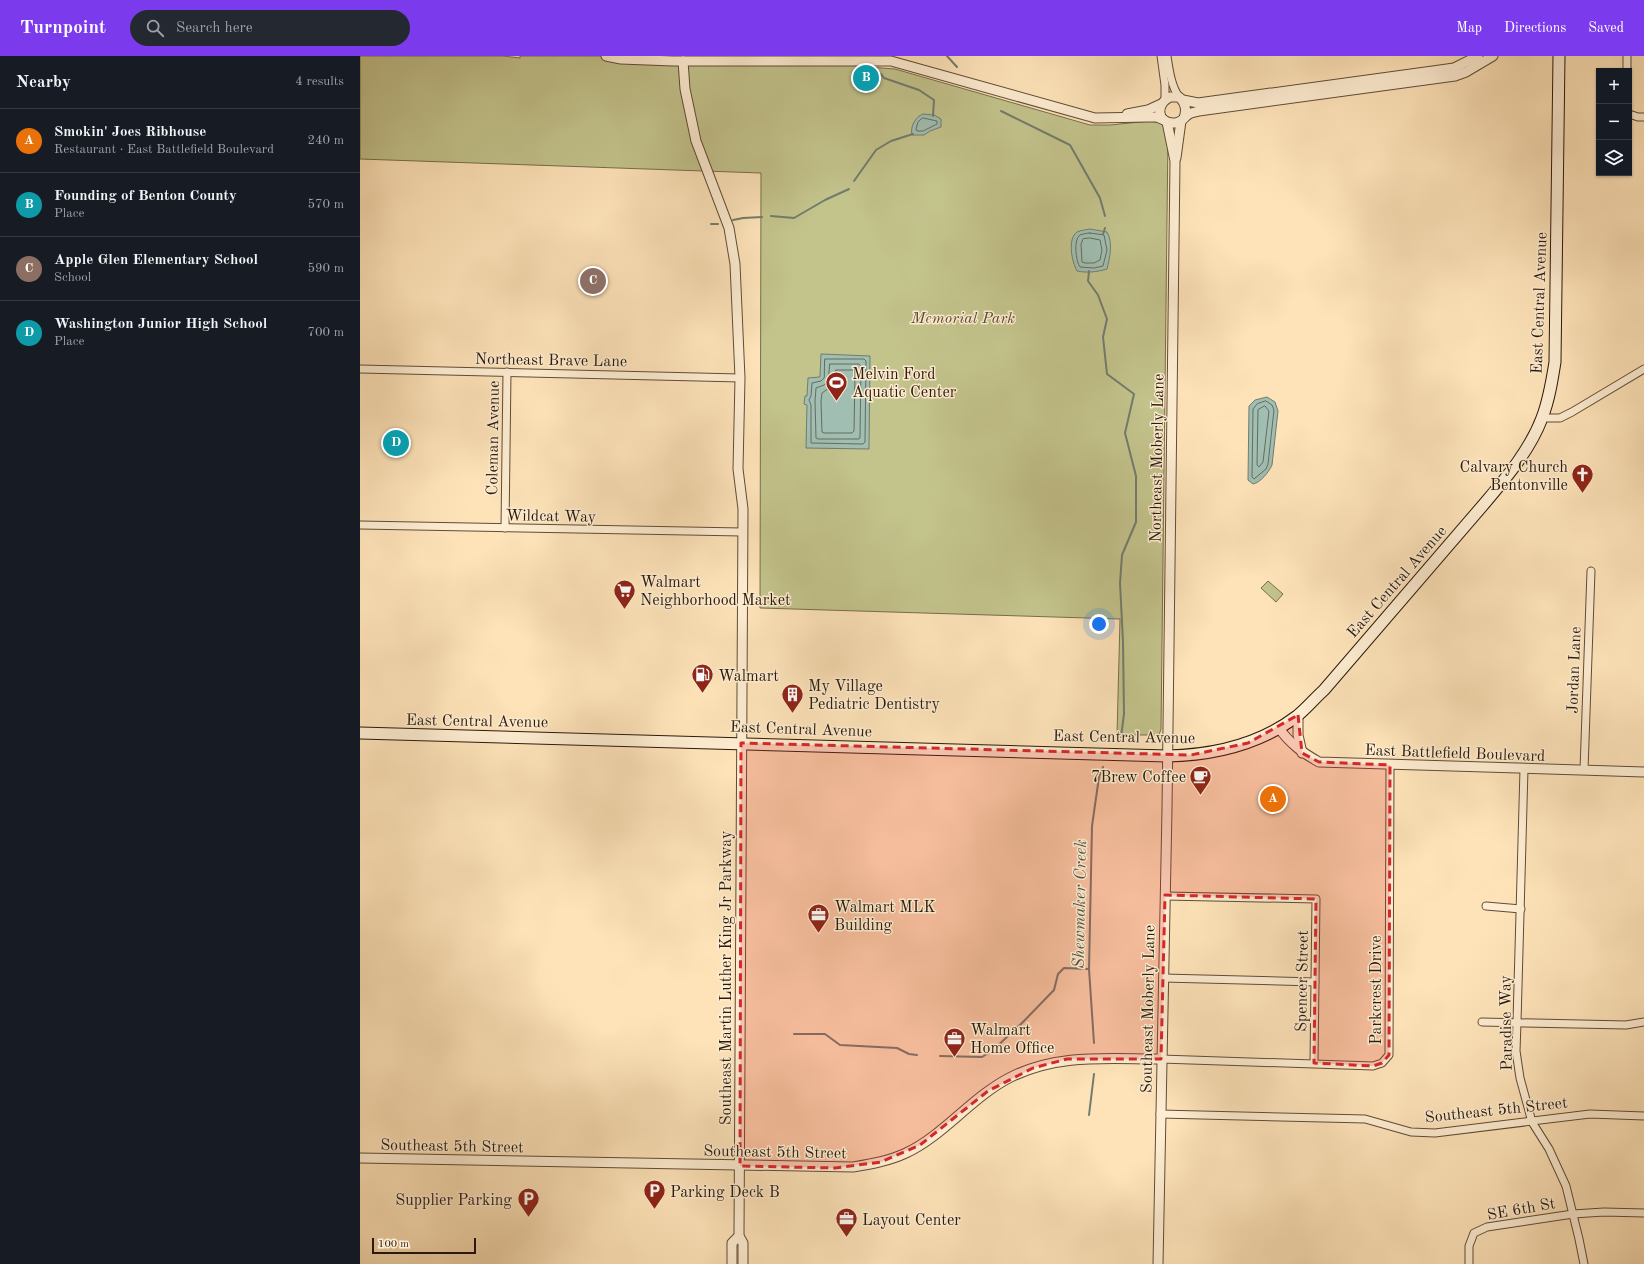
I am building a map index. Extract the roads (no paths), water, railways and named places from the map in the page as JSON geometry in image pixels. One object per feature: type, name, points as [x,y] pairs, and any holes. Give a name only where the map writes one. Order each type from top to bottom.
[{"type":"main road","name":"East Central Avenue","points":[[360,733],[1167,756],[1191,755],[1222,750],[1248,743],[1279,728],[1298,715],[1324,690],[1484,504],[1514,467],[1533,438],[1542,418],[1549,396],[1555,362],[1559,56]]},
{"type":"street","points":[[606,56],[621,59],[683,61],[890,61],[1095,118],[1157,117],[1175,124],[1183,120],[1189,114],[1199,111],[1455,76],[1466,72],[1493,56]]},
{"type":"street","points":[[1161,56],[1165,85],[1160,113],[1166,121]]},
{"type":"street","points":[[1166,56],[1176,93],[1186,108],[1186,113],[1183,120]]},
{"type":"street","points":[[1116,117],[1148,110],[1170,97],[1198,103],[1454,68],[1478,56]]},
{"type":"street","points":[[1627,56],[1627,68]]},
{"type":"street","name":"Southeast Martin Luther King Jr Parkway","points":[[683,61],[685,89],[696,141],[728,228],[735,264],[740,378],[738,469],[743,509],[739,1236],[743,1243],[743,1264]]},
{"type":"street","points":[[1632,115],[1644,117]]},
{"type":"street","name":"Northeast Moberly Lane","points":[[1175,161],[1183,120]]},
{"type":"street","name":"Northeast Moberly Lane","points":[[1166,121],[1170,127],[1175,161],[1167,756]]},
{"type":"street","name":"Northeast Brave Lane","points":[[360,369],[740,378]]},
{"type":"street","points":[[1542,418],[1560,418],[1644,369]]},
{"type":"street","name":"Coleman Avenue","points":[[505,528],[507,372]]},
{"type":"street","name":"Wildcat Way","points":[[360,525],[742,532]]},
{"type":"street","name":"Jordan Lane","points":[[1584,770],[1591,571]]},
{"type":"street","points":[[1298,715],[1298,735],[1302,753]]},
{"type":"street","name":"East Battlefield Boulevard","points":[[1279,728],[1287,740],[1302,753],[1319,762],[1524,770],[1644,772]]},
{"type":"street","name":"Southeast Moberly Lane","points":[[1158,1264],[1167,756]]},
{"type":"street","name":"Parkcrest Drive","points":[[1161,1059],[1373,1066],[1382,1063],[1389,1055],[1390,765]]},
{"type":"street","name":"Paradise Way","points":[[1524,770],[1516,1051],[1520,1078],[1532,1122],[1549,1149],[1566,1186],[1584,1264]]},
{"type":"street","name":"Spencer Street","points":[[1165,896],[1316,899],[1314,1063]]},
{"type":"street","points":[[1486,906],[1521,909]]},
{"type":"street","points":[[1163,978],[1315,982]]},
{"type":"street","points":[[1482,1022],[1626,1025],[1644,1022]]},
{"type":"street","name":"Southeast 5th Street","points":[[360,1158],[835,1168],[853,1167],[881,1162],[906,1153],[920,1145],[988,1091],[1007,1079],[1033,1068],[1067,1059],[1161,1059]]},
{"type":"street","name":"Southeast 5th Street","points":[[1160,1114],[1365,1119],[1411,1132],[1429,1133],[1590,1114],[1644,1116]]},
{"type":"street","name":"SE 6th St","points":[[1469,1264],[1469,1246],[1474,1233],[1487,1227],[1573,1214],[1644,1212]]},
{"type":"street","name":"Southeast Martin Luther King Jr Parkway","points":[[732,1264],[732,1243],[739,1236]]},
{"type":"water","points":[[920,115],[934,115],[941,119],[941,127],[924,135],[912,135],[914,123]]},
{"type":"water","points":[[1090,229],[1107,232],[1109,236],[1110,250],[1107,269],[1092,272],[1077,271],[1073,262],[1071,251],[1072,240],[1077,232]]},
{"type":"water","name":"Melvin Ford Aquatic Center","points":[[821,354],[870,356],[869,449],[806,448],[807,405],[804,404],[805,396],[807,396],[808,378],[820,377]]},
{"type":"water","points":[[1267,397],[1275,402],[1278,411],[1272,465],[1264,477],[1253,484],[1248,480],[1249,406],[1255,400]]},
{"type":"waterway","name":"Shewmaker Creek","points":[[947,56],[957,67]]},
{"type":"waterway","points":[[881,74],[884,78],[919,90],[934,100],[933,116]]},
{"type":"waterway","name":"Shewmaker Creek","points":[[1001,111],[1070,145],[1100,198],[1105,216]]},
{"type":"waterway","points":[[854,181],[876,150],[891,141],[913,134]]},
{"type":"waterway","points":[[771,216],[794,218],[825,200],[849,189]]},
{"type":"waterway","points":[[733,220],[762,217]]},
{"type":"waterway","points":[[711,224],[718,224]]},
{"type":"waterway","name":"Shewmaker Creek","points":[[1103,234],[1105,228]]},
{"type":"waterway","name":"Shewmaker Creek","points":[[1089,271],[1088,281],[1098,295],[1107,319],[1103,337],[1107,374],[1134,394],[1125,433],[1136,476],[1136,522],[1122,555],[1120,583],[1124,714],[1121,737]]},
{"type":"waterway","name":"Shewmaker Creek","points":[[1094,1043],[1089,969],[1092,826],[1099,777],[1103,767]]},
{"type":"waterway","points":[[940,1056],[982,1057],[992,1051],[1054,990],[1058,974],[1064,968],[1089,969]]},
{"type":"waterway","points":[[794,1034],[825,1034],[840,1045],[897,1048],[909,1054],[917,1055]]},
{"type":"waterway","name":"Shewmaker Creek","points":[[1089,1115],[1094,1074]]},
{"type":"place","name":"Founding of Benton County","points":[[866,78]]},
{"type":"place","name":"Apple Glen Elementary School","points":[[593,281]]},
{"type":"place","name":"Melvin Ford Aquatic Center","points":[[837,402]]},
{"type":"place","name":"Washington Junior High School","points":[[396,443]]},
{"type":"place","name":"Calvary Church Bentonville","points":[[1583,494]]},
{"type":"place","name":"Walmart Neighborhood Market","points":[[625,610]]},
{"type":"place","name":"Walmart","points":[[702,694]]},
{"type":"place","name":"My Village Pediatric Dentistry","points":[[793,714]]},
{"type":"place","name":"7Brew Coffee","points":[[1201,796]]},
{"type":"place","name":"Smokin' Joes Ribhouse","points":[[1273,799]]},
{"type":"place","name":"Walmart MLK Building","points":[[818,934]]},
{"type":"place","name":"Walmart Home Office","points":[[955,1058]]},
{"type":"place","name":"Parking Deck B","points":[[655,1210]]},
{"type":"place","name":"Supplier Parking","points":[[528,1218]]},
{"type":"place","name":"Layout Center","points":[[847,1238]]},
{"type":"park label","name":"Memorial Park","points":[[963,317]]}]
